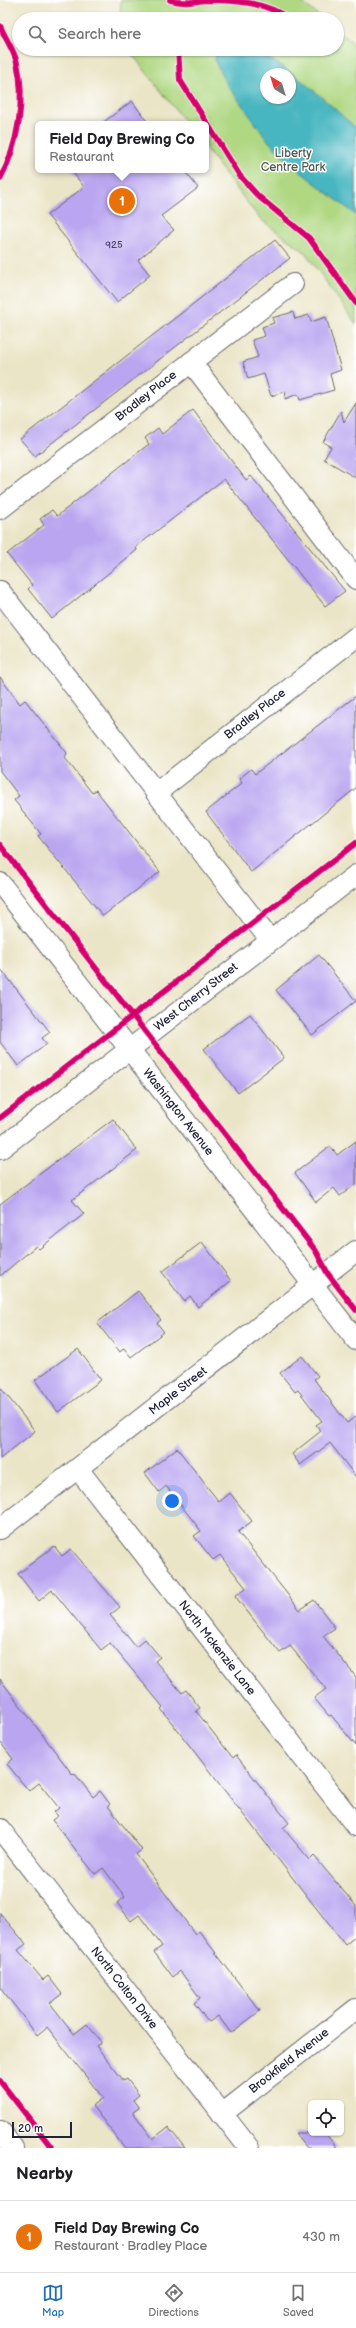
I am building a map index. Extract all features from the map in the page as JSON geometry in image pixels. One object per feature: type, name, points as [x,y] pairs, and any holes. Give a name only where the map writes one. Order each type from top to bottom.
[{"type":"street","name":"Bradley Place","points":[[0,509],[293,284]]},
{"type":"street","points":[[190,362],[356,579]]},
{"type":"street","points":[[0,591],[270,940]]},
{"type":"street","name":"Bradley Place","points":[[156,793],[356,637]]},
{"type":"street","name":"West Cherry Street","points":[[0,1149],[129,1048],[356,875]]},
{"type":"street","name":"Washington Avenue","points":[[0,883],[356,1340]]},
{"type":"street","name":"Maple Street","points":[[0,1529],[356,1251]]},
{"type":"street","name":"North Mckenzie Lane","points":[[78,1469],[356,1826]]},
{"type":"street","name":"North Colton Drive","points":[[0,1829],[249,2148]]},
{"type":"street","name":"Brookfield Avenue","points":[[222,2114],[356,2009]]},
{"type":"street","points":[[0,2132],[12,2148]]},
{"type":"green space","points":[[121,0],[299,0],[314,12],[120,12]]},
{"type":"green space","name":"Liberty Centre Park","points":[[344,36],[356,45],[356,324],[305,252],[260,219],[209,153],[209,121],[185,121],[134,56],[344,56]]},
{"type":"water","points":[[216,56],[263,56],[284,68],[260,68],[260,104],[296,104],[296,76],[356,128],[356,215],[293,166],[269,142],[224,80],[215,61]]},
{"type":"building","points":[[132,101],[147,121],[105,121]]},
{"type":"building","points":[[73,173],[186,173],[198,188],[161,216],[174,230],[138,260],[150,275],[117,302],[47,215],[84,187]]},
{"type":"building","points":[[275,240],[290,258],[35,456],[20,439]]},
{"type":"building","points":[[293,312],[295,319],[309,315],[311,322],[326,317],[341,370],[330,374],[334,390],[300,400],[298,394],[285,399],[286,391],[271,396],[264,374],[248,379],[243,362],[258,357],[252,340],[265,336],[262,327],[274,323],[272,318]]},
{"type":"building","points":[[356,403],[356,478],[324,459],[331,447],[323,442],[341,411],[344,422]]},
{"type":"building","points":[[193,410],[246,480],[251,476],[345,591],[325,606],[224,479],[136,547],[137,550],[52,619],[28,589],[32,585],[7,554],[44,525],[40,519],[52,510],[57,516],[149,444],[145,438],[158,428],[162,434]]},
{"type":"building","points":[[0,677],[20,704],[25,700],[67,753],[65,758],[92,793],[96,790],[160,872],[103,916],[38,836],[41,834],[14,800],[19,796],[0,771]]},
{"type":"building","points":[[356,696],[356,788],[251,872],[206,812],[242,783],[239,779],[251,769],[255,774]]},
{"type":"building","points":[[319,955],[356,1001],[312,1035],[276,990]]},
{"type":"building","points":[[0,968],[50,1032],[42,1038],[47,1044],[18,1066],[0,1042]]},
{"type":"building","points":[[250,1014],[284,1058],[238,1093],[204,1049]]},
{"type":"building","points":[[113,1119],[137,1150],[72,1200],[84,1214],[39,1249],[36,1246],[0,1276],[0,1204]]},
{"type":"building","points":[[356,1141],[356,1184],[340,1196],[334,1188],[316,1202],[295,1173],[330,1146],[337,1155]]},
{"type":"building","points":[[202,1242],[231,1281],[198,1307],[190,1296],[184,1301],[162,1272]]},
{"type":"building","points":[[138,1291],[161,1320],[157,1323],[164,1332],[131,1357],[124,1348],[120,1352],[97,1323]]},
{"type":"building","points":[[78,1349],[101,1380],[58,1412],[35,1380]]},
{"type":"building","points":[[302,1356],[318,1376],[314,1379],[347,1423],[356,1416],[356,1477],[330,1443],[300,1465],[292,1454],[321,1431],[316,1425],[322,1421],[298,1390],[295,1392],[280,1373]]},
{"type":"building","points":[[0,1387],[35,1431],[0,1459]]},
{"type":"building","points":[[177,1448],[219,1502],[230,1493],[252,1521],[238,1532],[300,1610],[314,1600],[335,1628],[323,1636],[356,1677],[356,1746],[331,1715],[329,1716],[314,1698],[326,1689],[290,1646],[280,1653],[235,1596],[246,1588],[220,1555],[213,1560],[194,1536],[201,1531],[166,1486],[159,1492],[145,1473]]},
{"type":"building","points":[[54,1546],[62,1556],[71,1549],[120,1607],[110,1615],[136,1647],[145,1639],[160,1657],[155,1661],[182,1693],[186,1690],[200,1708],[196,1711],[233,1758],[236,1755],[289,1823],[283,1828],[310,1860],[314,1856],[356,1906],[356,1936],[345,1945],[161,1709],[163,1707],[110,1643],[101,1650],[52,1590],[39,1601],[18,1574]]},
{"type":"building","points":[[0,1679],[73,1775],[75,1774],[93,1797],[100,1791],[110,1804],[108,1806],[142,1850],[136,1854],[195,1934],[199,1931],[260,2011],[231,2033],[218,2016],[209,2022],[194,2003],[200,1998],[180,1971],[173,1977],[154,1952],[162,1946],[139,1915],[131,1921],[117,1903],[125,1897],[103,1868],[95,1874],[52,1820],[58,1816],[54,1812],[59,1808],[39,1783],[29,1791],[7,1764],[13,1759],[0,1742]]},
{"type":"building","points":[[0,1913],[26,1944],[18,1950],[43,1980],[48,1976],[62,1994],[50,2003],[74,2034],[87,2024],[101,2042],[96,2046],[124,2081],[127,2079],[139,2095],[133,2100],[139,2108],[133,2112],[153,2139],[168,2127],[185,2148],[125,2148],[92,2106],[103,2098],[47,2027],[37,2035],[0,1987]]},
{"type":"building","points":[[295,2133],[308,2133],[308,2136],[327,2136],[337,2148],[307,2148]]},
{"type":"cycle path","points":[[170,0],[184,2],[217,0],[250,3],[278,12]]},
{"type":"cycle path","points":[[0,26],[12,49]]},
{"type":"cycle path","points":[[0,179],[12,152],[19,122],[21,92],[20,77],[15,56]]},
{"type":"cycle path","points":[[178,56],[180,80],[206,121]]},
{"type":"cycle path","points":[[209,126],[240,176],[258,196],[309,238],[356,303]]},
{"type":"cycle path","points":[[0,1118],[356,843]]},
{"type":"cycle path","points":[[0,845],[316,1251],[328,1274],[356,1310]]},
{"type":"cycle path","points":[[0,2081],[52,2148]]},
{"type":"place","name":"Field Day Brewing Co","points":[[122,201]]}]
